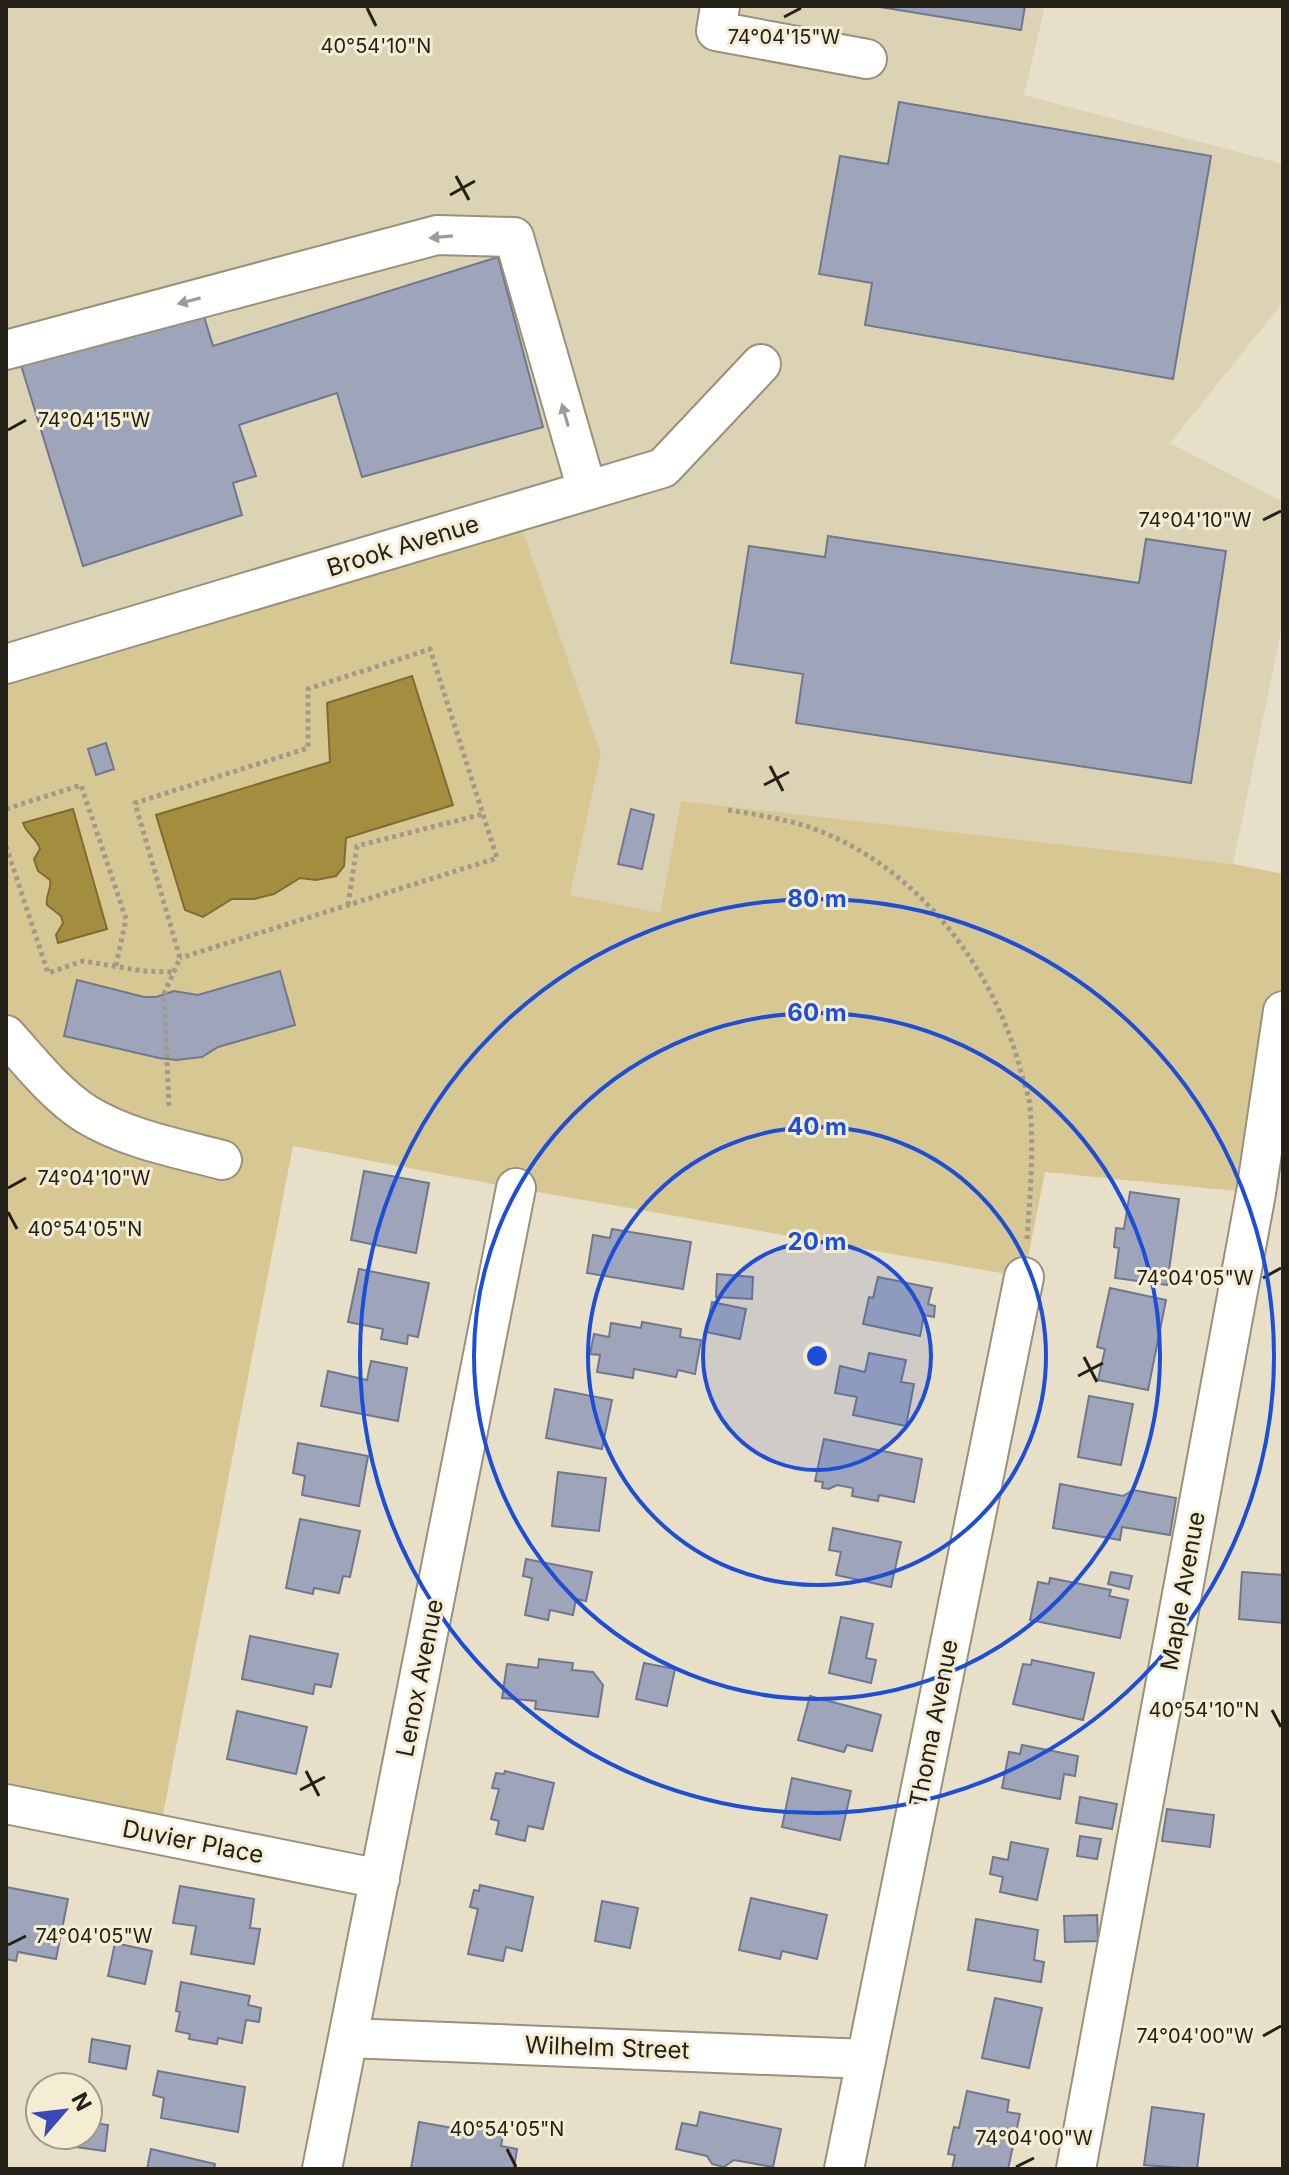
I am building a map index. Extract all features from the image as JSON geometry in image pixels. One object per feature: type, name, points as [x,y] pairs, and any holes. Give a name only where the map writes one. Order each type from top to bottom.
[{"type":"street","points":[[720,6],[716,31],[867,59]]},
{"type":"street","points":[[6,350],[437,235],[514,237],[587,490]]},
{"type":"street","name":"Brook Avenue","points":[[6,664],[663,468],[761,364]]},
{"type":"street","name":"Maple Avenue","points":[[1076,2169],[1256,1193],[1283,1011]]},
{"type":"street","points":[[6,1035],[55,1088],[86,1114],[142,1140],[222,1160]]},
{"type":"street","name":"Lenox Avenue","points":[[322,2169],[516,1188]]},
{"type":"street","name":"Thoma Avenue","points":[[844,2169],[1024,1277]]},
{"type":"street","name":"Duvier Place","points":[[6,1804],[380,1879]]},
{"type":"street","name":"Wilhelm Street","points":[[348,2038],[866,2059]]},
{"type":"path","points":[[169,1107],[164,994],[180,958],[135,803],[308,748],[308,689],[430,649],[497,858],[180,958]]},
{"type":"path","points":[[6,809],[81,785],[126,919],[116,966]]},
{"type":"path","points":[[728,810],[777,818],[819,830],[871,858],[916,893],[953,935],[986,981],[1014,1042],[1030,1105],[1032,1175],[1024,1277]]},
{"type":"path","points":[[348,905],[357,846],[483,814]]},
{"type":"path","points":[[6,846],[48,973],[83,961],[143,971],[174,972]]},
{"type":"shaded area","points":[[6,6],[1045,6],[1024,95],[1283,164],[1283,302],[1170,443],[1283,502],[1283,621],[1233,864],[681,801],[660,913],[570,895],[601,754],[6,664]]},
{"type":"shaded area","points":[[516,512],[601,754],[570,895],[660,913],[681,801],[1233,864],[1283,874],[1283,1011],[1256,1193],[1045,1172],[1024,1277],[293,1146],[159,1835],[6,1804],[6,664]]},
{"type":"shaded area","points":[[412,676],[453,805],[346,838],[344,866],[336,876],[316,880],[300,878],[274,894],[254,899],[232,899],[203,917],[185,910],[156,815],[330,762],[327,703]]},
{"type":"shaded area","points":[[73,809],[107,929],[58,943],[56,935],[63,923],[61,916],[47,905],[50,880],[38,871],[34,859],[40,849],[23,823]]},
{"type":"building","points":[[874,6],[1025,6],[1021,30]]},
{"type":"building","points":[[899,102],[1211,156],[1173,379],[865,325],[872,283],[819,274],[840,156],[888,164]]},
{"type":"building","points":[[498,257],[543,427],[362,477],[337,393],[239,425],[256,476],[233,483],[242,515],[83,566],[20,362],[202,310],[213,346]]},
{"type":"building","points":[[828,536],[1139,583],[1146,539],[1226,551],[1191,783],[796,723],[803,674],[731,663],[749,546],[825,557]]},
{"type":"building","points":[[106,743],[114,769],[96,775],[88,749]]},
{"type":"building","points":[[631,809],[654,815],[642,869],[618,864]]},
{"type":"building","points":[[280,971],[295,1025],[218,1047],[202,1057],[159,1058],[64,1036],[77,980],[144,997],[156,997],[174,991],[198,995]]},
{"type":"building","points":[[364,1171],[429,1183],[416,1253],[351,1240]]},
{"type":"building","points":[[1130,1192],[1179,1199],[1167,1285],[1115,1278],[1119,1248],[1114,1247],[1116,1228],[1124,1229]]},
{"type":"building","points":[[612,1229],[691,1242],[683,1289],[587,1273],[593,1235],[610,1238]]},
{"type":"building","points":[[359,1269],[429,1283],[418,1337],[408,1335],[407,1344],[381,1339],[383,1329],[348,1322]]},
{"type":"building","points":[[717,1274],[753,1277],[752,1299],[716,1297]]},
{"type":"building","points":[[878,1277],[932,1288],[928,1304],[935,1306],[934,1317],[924,1315],[920,1336],[863,1324],[869,1297],[873,1298]]},
{"type":"building","points":[[1110,1288],[1166,1300],[1148,1390],[1098,1380],[1105,1349],[1097,1347]]},
{"type":"building","points":[[712,1302],[746,1309],[740,1339],[706,1332]]},
{"type":"building","points":[[642,1322],[681,1329],[680,1337],[701,1340],[695,1374],[678,1370],[676,1377],[634,1369],[633,1378],[597,1372],[600,1355],[590,1354],[594,1334],[609,1337],[611,1323],[641,1328]]},
{"type":"building","points":[[869,1353],[906,1360],[901,1382],[914,1384],[906,1426],[853,1415],[857,1397],[835,1393],[840,1366],[865,1372]]},
{"type":"building","points":[[371,1361],[407,1368],[398,1421],[321,1406],[328,1371],[367,1380]]},
{"type":"building","points":[[555,1389],[612,1400],[602,1449],[546,1438]]},
{"type":"building","points":[[1089,1396],[1133,1404],[1121,1465],[1078,1457]]},
{"type":"building","points":[[824,1439],[922,1459],[914,1502],[879,1495],[878,1501],[852,1496],[853,1488],[837,1485],[822,1488],[823,1482],[815,1481]]},
{"type":"building","points":[[298,1443],[368,1456],[359,1506],[302,1495],[305,1476],[293,1473]]},
{"type":"building","points":[[558,1472],[606,1478],[599,1531],[552,1526]]},
{"type":"building","points":[[1060,1484],[1123,1496],[1133,1490],[1176,1498],[1170,1535],[1122,1527],[1120,1540],[1053,1528]]},
{"type":"building","points":[[300,1519],[360,1531],[350,1577],[343,1576],[339,1593],[314,1588],[313,1594],[286,1588]]},
{"type":"building","points":[[833,1528],[901,1542],[891,1587],[836,1575],[841,1552],[829,1550]]},
{"type":"building","points":[[526,1559],[592,1572],[586,1601],[576,1599],[573,1615],[550,1610],[548,1620],[525,1615],[532,1578],[523,1576]]},
{"type":"building","points":[[1111,1572],[1132,1576],[1129,1589],[1108,1584]]},
{"type":"building","points":[[1242,1572],[1283,1575],[1283,1623],[1239,1619]]},
{"type":"building","points":[[1050,1578],[1111,1590],[1109,1596],[1128,1600],[1120,1638],[1030,1620],[1038,1582],[1049,1584]]},
{"type":"building","points":[[841,1617],[873,1624],[866,1658],[876,1660],[871,1683],[829,1673]]},
{"type":"building","points":[[250,1636],[338,1654],[331,1687],[315,1684],[313,1694],[242,1679]]},
{"type":"building","points":[[539,1659],[573,1663],[572,1670],[593,1672],[603,1685],[598,1717],[535,1709],[536,1701],[502,1698],[507,1664],[538,1668]]},
{"type":"building","points":[[1032,1660],[1094,1673],[1083,1720],[1013,1704],[1023,1664],[1031,1665]]},
{"type":"building","points":[[644,1663],[675,1669],[667,1706],[636,1699]]},
{"type":"building","points":[[810,1696],[881,1715],[872,1751],[847,1745],[844,1752],[798,1740]]},
{"type":"building","points":[[237,1711],[307,1727],[296,1774],[227,1759]]},
{"type":"building","points":[[1022,1745],[1078,1756],[1075,1776],[1064,1774],[1060,1799],[1002,1788],[1009,1752],[1020,1754]]},
{"type":"building","points":[[505,1771],[554,1783],[543,1829],[528,1826],[525,1841],[496,1834],[499,1821],[491,1819],[499,1789],[492,1788],[496,1773],[504,1774]]},
{"type":"building","points":[[792,1778],[851,1791],[840,1840],[782,1827]]},
{"type":"building","points":[[1080,1797],[1117,1804],[1112,1829],[1076,1823]]},
{"type":"building","points":[[1167,1809],[1214,1815],[1210,1847],[1162,1841]]},
{"type":"building","points":[[1080,1836],[1101,1839],[1097,1859],[1077,1856]]},
{"type":"building","points":[[1011,1842],[1048,1849],[1037,1900],[1000,1892],[1003,1877],[990,1874],[993,1857],[1008,1860]]},
{"type":"building","points":[[480,1885],[533,1897],[522,1951],[506,1947],[503,1961],[468,1954],[478,1909],[470,1907],[474,1890],[479,1891]]},
{"type":"building","points":[[180,1886],[254,1899],[250,1928],[260,1929],[254,1964],[191,1954],[196,1926],[173,1923]]},
{"type":"building","points":[[6,1887],[68,1899],[56,1959],[18,1952],[16,1961],[6,1959]]},
{"type":"building","points":[[751,1898],[827,1915],[817,1959],[782,1951],[780,1959],[739,1950]]},
{"type":"building","points":[[602,1901],[638,1908],[630,1948],[595,1941]]},
{"type":"building","points":[[1097,1915],[1098,1941],[1065,1942],[1064,1916]]},
{"type":"building","points":[[976,1919],[1038,1930],[1034,1960],[1044,1962],[1041,1982],[968,1970]]},
{"type":"building","points":[[115,1943],[152,1951],[145,1984],[108,1976]]},
{"type":"building","points":[[181,1982],[250,1996],[248,2005],[261,2008],[259,2022],[246,2020],[242,2043],[218,2038],[217,2044],[189,2039],[190,2034],[176,2031]]},
{"type":"building","points":[[995,1998],[1042,2008],[1029,2068],[982,2058]]},
{"type":"building","points":[[92,2039],[130,2046],[126,2069],[89,2062]]},
{"type":"building","points":[[158,2071],[245,2087],[238,2132],[161,2118],[164,2098],[153,2095]]},
{"type":"building","points":[[967,2091],[1009,2100],[1007,2112],[1020,2114],[1008,2169],[952,2169],[955,2155],[948,2154],[954,2127],[959,2128]]},
{"type":"building","points":[[1152,2107],[1204,2114],[1197,2169],[1144,2165]]},
{"type":"building","points":[[700,2112],[781,2129],[773,2167],[734,2160],[724,2167],[712,2164],[707,2156],[676,2149],[682,2123],[697,2126]]},
{"type":"building","points":[[419,2122],[475,2132],[476,2124],[504,2129],[501,2146],[517,2149],[514,2169],[411,2169]]},
{"type":"building","points":[[104,2124],[108,2125],[104,2151]]},
{"type":"building","points":[[151,2149],[215,2164],[214,2169],[147,2169]]}]
